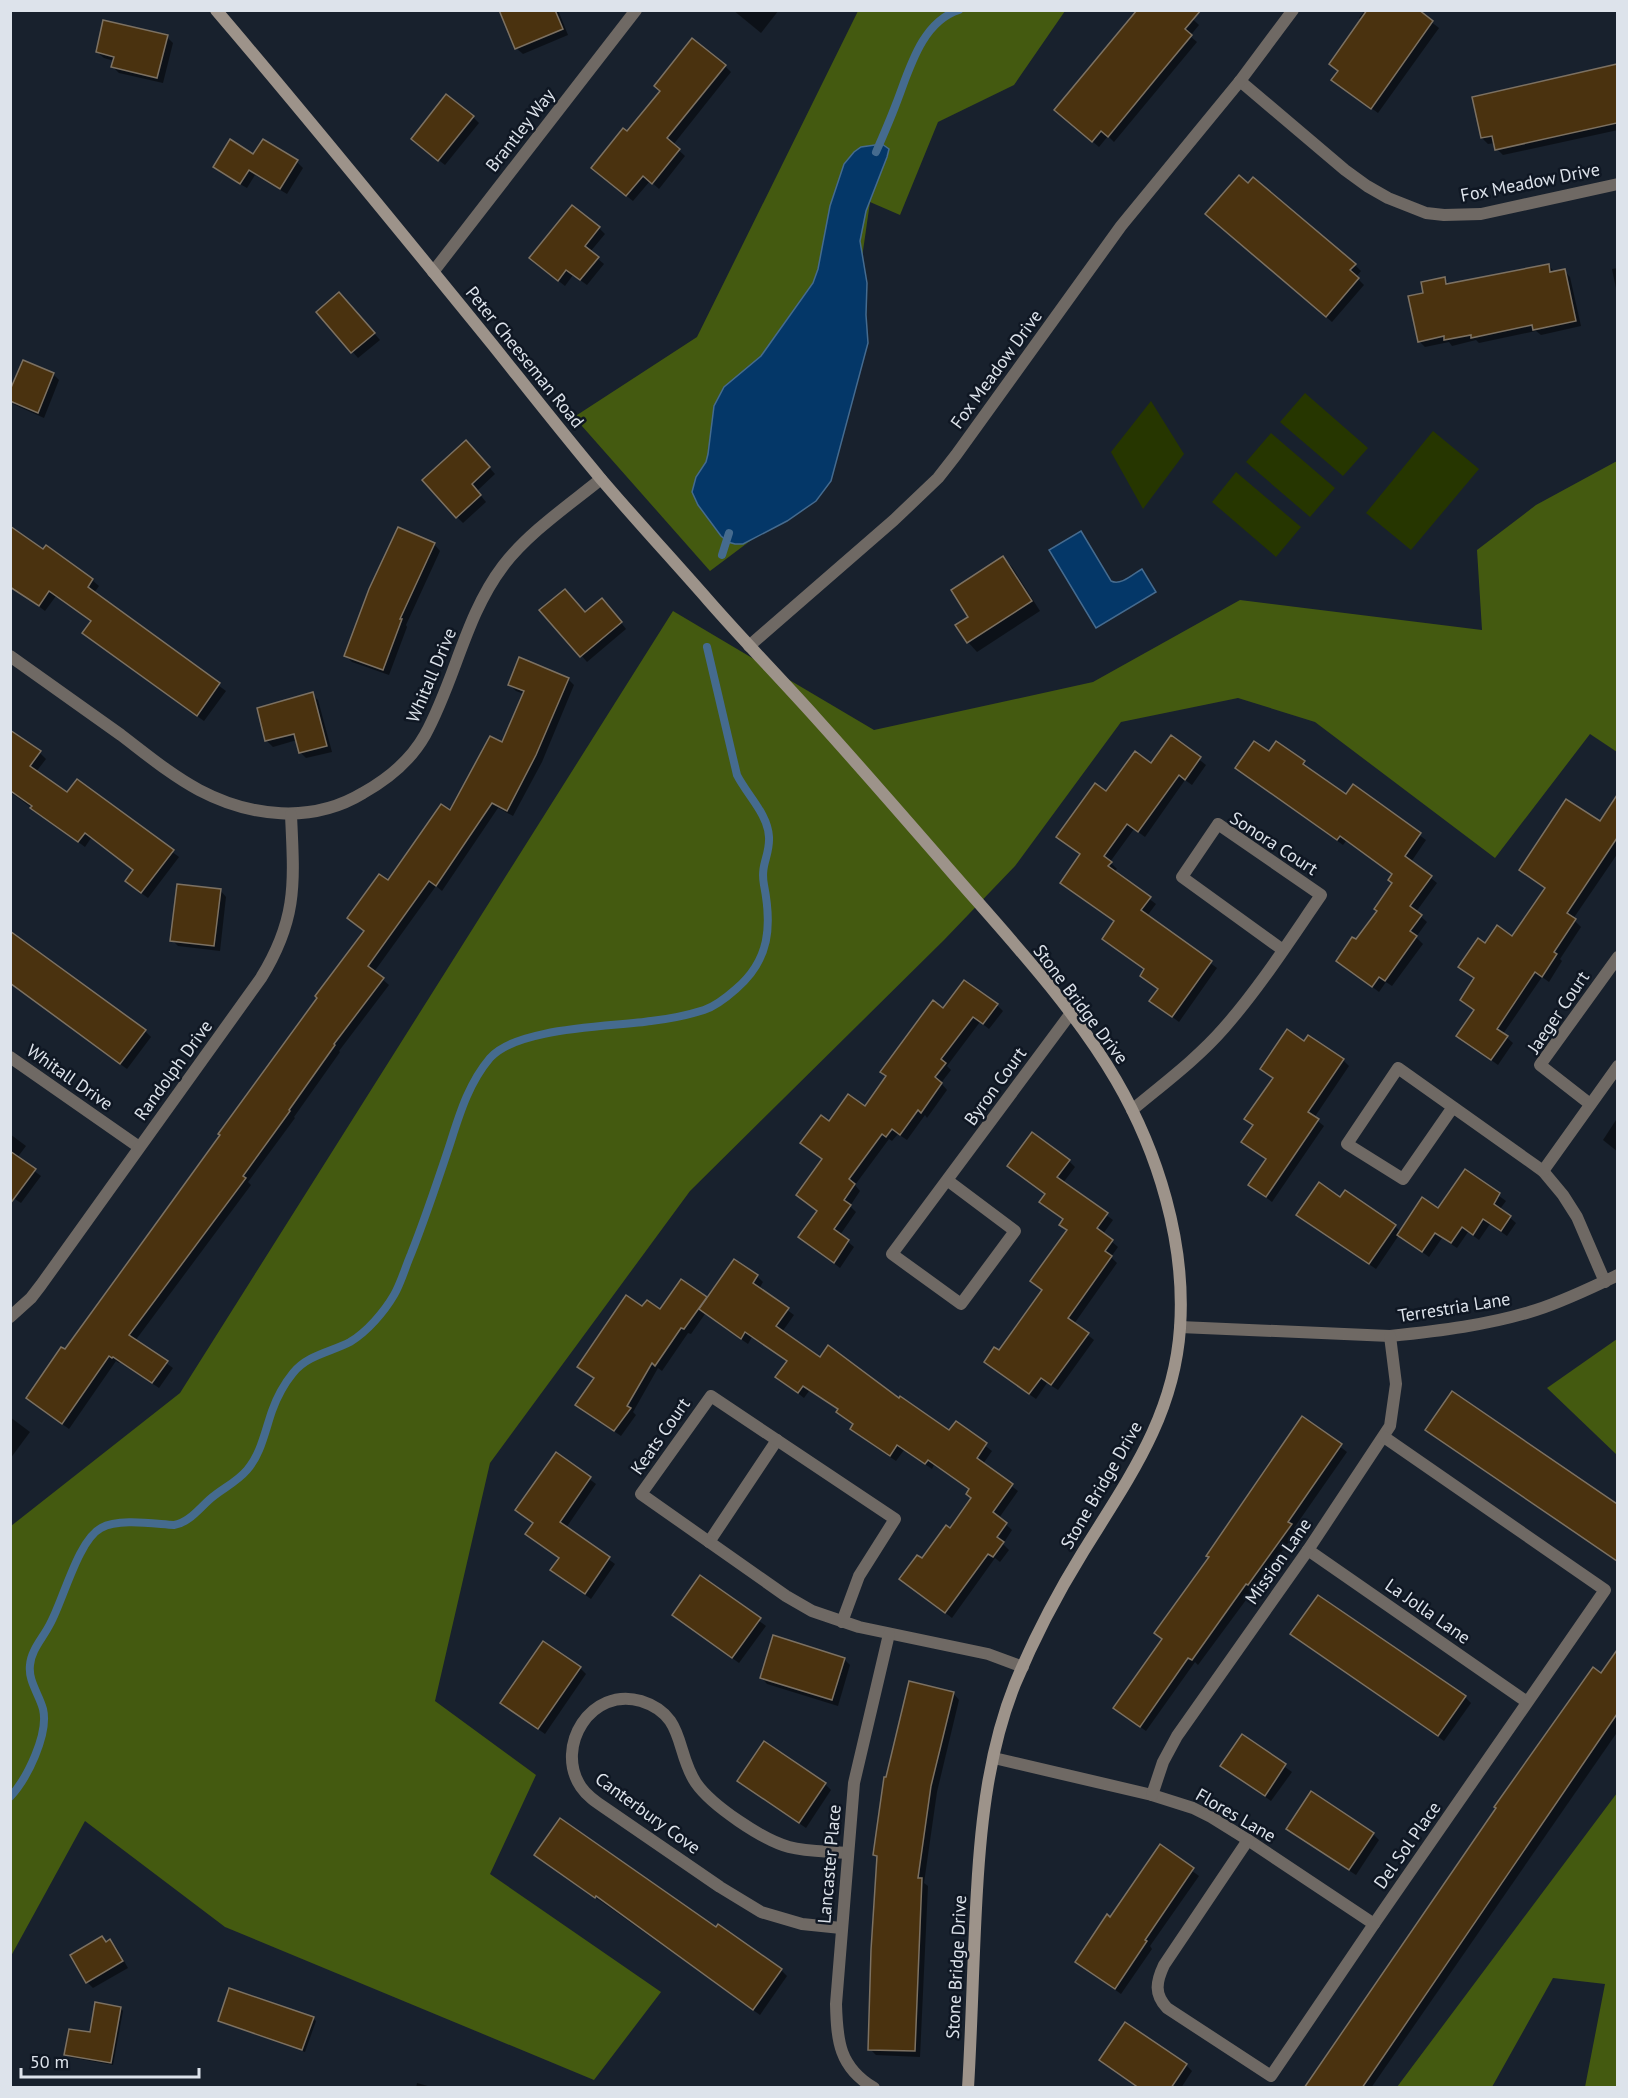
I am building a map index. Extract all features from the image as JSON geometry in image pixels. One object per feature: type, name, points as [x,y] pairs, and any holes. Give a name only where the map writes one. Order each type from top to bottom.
[{"type":"street","name":"Peter Cheeseman Road","points":[[216,10],[601,479],[749,646],[816,717]]},
{"type":"street","name":"Brantley Way","points":[[433,272],[636,10]]},
{"type":"street","name":"Fox Meadow Drive","points":[[749,646],[894,520],[938,478],[1121,226],[1240,81],[1293,10]]},
{"type":"street","name":"Fox Meadow Drive","points":[[1240,81],[1367,186],[1388,198],[1426,213],[1481,214],[1617,184]]},
{"type":"street","name":"Whitall Drive","points":[[10,656],[198,789],[237,805],[274,814],[291,815],[328,809],[360,796],[390,775],[414,751],[424,738],[440,706],[479,607],[497,575],[530,538],[601,479]]},
{"type":"street","name":"Stone Bridge Drive","points":[[816,717],[985,910],[1071,1013],[1104,1060],[1132,1110],[1157,1171],[1174,1239],[1181,1283],[1180,1328],[1169,1394],[1152,1437],[1130,1479],[1035,1638],[1007,1708],[994,1758],[980,1841],[968,2088]]},
{"type":"street","name":"Randolph Drive","points":[[10,1317],[31,1298],[41,1285],[274,957],[286,926],[292,894],[294,872],[291,815]]},
{"type":"street","name":"Sonora Court","points":[[1132,1110],[1224,1029],[1264,977],[1283,950],[1321,895],[1218,825],[1182,877],[1283,950]]},
{"type":"street","name":"Jaeger Court","points":[[1590,1104],[1540,1065],[1617,957]]},
{"type":"street","name":"Byron Court","points":[[947,1179],[1015,1231],[961,1304],[892,1254],[947,1179],[1071,1013]]},
{"type":"street","name":"Whitall Drive","points":[[10,1057],[139,1147]]},
{"type":"street","points":[[1543,1171],[1617,1066]]},
{"type":"street","points":[[1453,1107],[1403,1179],[1347,1144],[1398,1068],[1453,1107],[1543,1171],[1577,1217],[1605,1282]]},
{"type":"street","name":"Terrestria Lane","points":[[1180,1328],[1390,1336],[1424,1333],[1535,1311],[1569,1299],[1617,1275]]},
{"type":"street","name":"Mission Lane","points":[[1152,1795],[1163,1762],[1178,1736],[1384,1437],[1390,1425],[1396,1384],[1390,1336]]},
{"type":"street","name":"Keats Court","points":[[842,1622],[859,1576],[895,1519],[711,1396],[641,1494],[786,1596],[812,1611],[842,1622],[889,1634],[988,1654],[1023,1667]]},
{"type":"street","name":"Del Sol Place","points":[[1248,1840],[1164,1965],[1158,1979],[1157,1993],[1167,2008],[1271,2076],[1605,1590],[1384,1437]]},
{"type":"street","points":[[709,1542],[777,1440]]},
{"type":"street","name":"La Jolla Lane","points":[[1308,1550],[1527,1702]]},
{"type":"street","name":"Lancaster Place","points":[[874,2088],[856,2075],[842,2054],[837,2034],[836,2004],[854,1783],[889,1634]]},
{"type":"street","name":"Canterbury Cove","points":[[841,1928],[802,1924],[761,1912],[720,1887],[605,1808],[588,1796],[577,1781],[571,1760],[573,1739],[584,1720],[602,1704],[615,1699],[629,1699],[653,1706],[663,1712],[677,1730],[689,1768],[697,1784],[720,1807],[778,1844],[798,1849],[848,1853]]},
{"type":"street","name":"Flores Lane","points":[[994,1758],[1152,1795],[1211,1816],[1374,1924]]},
{"type":"green space","points":[[858,11],[1065,11],[1014,85],[938,122],[900,215],[870,202],[830,481],[710,571],[574,417],[697,337]]},
{"type":"green space","points":[[1305,393],[1368,448],[1343,476],[1280,422]]},
{"type":"green space","points":[[1151,401],[1184,454],[1143,509],[1111,452]]},
{"type":"green space","points":[[1433,431],[1479,469],[1411,550],[1366,513]]},
{"type":"green space","points":[[1271,433],[1335,488],[1310,517],[1246,462]]},
{"type":"green space","points":[[1617,461],[1617,752],[1590,734],[1495,858],[1315,722],[1238,698],[1121,722],[1015,866],[944,940],[690,1191],[490,1463],[435,1701],[536,1775],[490,1874],[661,1992],[594,2080],[225,1927],[85,1821],[11,1956],[11,1526],[180,1393],[673,611],[874,730],[1093,682],[1240,600],[1482,630],[1477,550],[1536,505]]},
{"type":"green space","points":[[1236,472],[1301,527],[1276,557],[1212,502]]},
{"type":"green space","points":[[1617,1339],[1617,1455],[1547,1388]]},
{"type":"green space","points":[[1617,1793],[1617,2087],[1585,2087],[1605,1984],[1553,1978],[1492,2087],[1397,2087]]},
{"type":"water","points":[[882,144],[889,149],[866,211],[860,241],[867,283],[868,343],[831,481],[816,501],[787,521],[743,544],[728,542],[698,505],[692,492],[696,477],[706,462],[714,406],[724,387],[761,356],[813,283],[818,269],[830,206],[844,164],[861,147]]},
{"type":"water","points":[[1081,531],[1111,581],[1123,581],[1142,569],[1156,592],[1096,628],[1049,550]]},
{"type":"building","points":[[499,10],[555,10],[563,29],[515,49]]},
{"type":"building","points":[[1137,10],[1201,10],[1185,29],[1192,35],[1108,137],[1101,131],[1092,142],[1054,110]]},
{"type":"building","points":[[1367,10],[1419,10],[1433,21],[1371,109],[1331,80],[1338,71],[1329,64]]},
{"type":"building","points":[[103,20],[168,35],[157,78],[111,67],[114,57],[96,52]]},
{"type":"building","points":[[692,38],[726,65],[667,138],[680,149],[652,184],[643,176],[626,196],[591,168],[623,128],[627,131],[660,91],[654,86]]},
{"type":"building","points":[[1617,64],[1617,123],[1495,150],[1492,136],[1481,138],[1472,97]]},
{"type":"building","points":[[446,94],[474,116],[438,161],[411,139]]},
{"type":"building","points":[[230,139],[253,154],[263,139],[298,160],[280,189],[249,170],[240,184],[213,167]]},
{"type":"building","points":[[1239,175],[1248,183],[1253,177],[1356,264],[1350,270],[1359,278],[1326,317],[1205,214]]},
{"type":"building","points":[[572,205],[600,227],[585,246],[599,257],[580,280],[566,270],[558,281],[529,258]]},
{"type":"building","points":[[1549,264],[1550,272],[1565,269],[1576,321],[1533,330],[1532,325],[1471,338],[1471,335],[1444,340],[1444,336],[1418,342],[1408,296],[1423,293],[1421,282],[1445,277],[1446,284]]},
{"type":"building","points":[[339,292],[375,333],[351,353],[316,312]]},
{"type":"building","points":[[23,360],[54,373],[38,413],[10,401],[10,390]]},
{"type":"building","points":[[466,440],[490,467],[472,484],[481,495],[456,518],[422,480]]},
{"type":"building","points":[[10,526],[43,549],[46,545],[93,579],[88,587],[220,683],[197,716],[82,633],[91,621],[49,591],[39,606],[10,587]]},
{"type":"building","points":[[398,527],[435,543],[400,619],[402,619],[383,670],[344,656],[369,589]]},
{"type":"building","points":[[1003,556],[1032,601],[967,643],[955,625],[968,617],[951,590]]},
{"type":"building","points":[[565,589],[585,612],[602,598],[622,622],[580,657],[539,610]]},
{"type":"building","points":[[519,657],[569,678],[536,755],[507,811],[492,803],[436,886],[429,881],[368,966],[384,978],[334,1044],[290,1111],[243,1176],[246,1178],[129,1335],[168,1361],[152,1383],[109,1356],[62,1424],[26,1398],[61,1347],[65,1349],[160,1218],[317,998],[315,996],[364,931],[347,918],[379,874],[388,880],[441,804],[450,810],[490,736],[502,742],[524,691],[508,685]]},
{"type":"building","points":[[313,692],[327,746],[299,753],[294,734],[265,741],[257,708]]},
{"type":"building","points":[[10,730],[41,751],[30,766],[67,792],[77,779],[174,850],[141,893],[125,881],[133,870],[85,833],[78,842],[30,808],[32,806],[12,792],[10,794]]},
{"type":"building","points":[[1171,735],[1201,757],[1185,780],[1179,775],[1138,832],[1127,824],[1104,856],[1112,862],[1108,866],[1151,897],[1141,910],[1212,961],[1172,1017],[1149,1001],[1158,989],[1140,976],[1144,969],[1102,939],[1114,921],[1060,883],[1080,854],[1056,837],[1095,783],[1106,791],[1135,751],[1151,763]]},
{"type":"building","points":[[1254,741],[1269,751],[1276,741],[1305,761],[1303,764],[1346,794],[1353,784],[1421,833],[1405,856],[1432,876],[1410,906],[1422,915],[1410,931],[1417,936],[1385,981],[1379,977],[1372,987],[1336,961],[1352,937],[1356,939],[1377,911],[1374,909],[1392,883],[1388,880],[1392,874],[1340,836],[1337,840],[1235,768]]},
{"type":"building","points":[[1617,795],[1617,838],[1567,913],[1576,919],[1554,952],[1557,954],[1542,977],[1535,972],[1497,1029],[1508,1036],[1491,1060],[1456,1036],[1474,1010],[1460,1000],[1474,978],[1458,967],[1478,938],[1485,943],[1497,925],[1512,936],[1545,888],[1519,870],[1566,799],[1600,821]]},
{"type":"building","points":[[177,884],[221,889],[214,946],[170,941]]},
{"type":"building","points":[[10,931],[146,1030],[120,1064],[10,983]]},
{"type":"building","points":[[964,980],[998,1004],[983,1024],[973,1017],[941,1059],[946,1063],[935,1077],[942,1083],[921,1113],[918,1110],[900,1135],[892,1129],[886,1137],[882,1134],[849,1179],[855,1184],[844,1200],[851,1205],[834,1229],[849,1240],[834,1263],[798,1237],[817,1211],[796,1195],[822,1159],[800,1143],[821,1115],[829,1121],[848,1094],[865,1106],[886,1076],[880,1072],[933,1000],[943,1008]]},
{"type":"building","points":[[1287,1029],[1304,1041],[1308,1035],[1344,1059],[1308,1112],[1319,1119],[1266,1197],[1248,1185],[1266,1159],[1241,1142],[1253,1125],[1244,1119],[1273,1078],[1260,1069]]},
{"type":"building","points":[[1032,1132],[1070,1160],[1057,1177],[1108,1213],[1097,1228],[1113,1240],[1105,1251],[1112,1256],[1068,1318],[1089,1333],[1051,1385],[1041,1378],[1029,1394],[984,1362],[994,1347],[999,1350],[1042,1290],[1030,1281],[1067,1230],[1059,1225],[1063,1219],[1039,1202],[1045,1194],[1007,1166]]},
{"type":"building","points":[[10,1151],[36,1169],[10,1204]]},
{"type":"building","points":[[1465,1169],[1500,1193],[1494,1204],[1511,1216],[1501,1231],[1483,1219],[1473,1235],[1462,1227],[1451,1243],[1435,1233],[1422,1252],[1397,1235],[1422,1197],[1438,1208]]},
{"type":"building","points":[[1319,1182],[1340,1197],[1345,1190],[1396,1225],[1369,1264],[1296,1215]]},
{"type":"building","points":[[734,1259],[758,1275],[753,1283],[789,1308],[776,1326],[820,1357],[828,1345],[899,1398],[900,1396],[949,1430],[956,1421],[987,1443],[977,1458],[1013,1484],[993,1512],[1007,1523],[997,1537],[1004,1542],[993,1557],[988,1554],[945,1613],[899,1579],[917,1555],[922,1558],[946,1525],[950,1528],[971,1498],[966,1494],[969,1489],[928,1460],[925,1464],[897,1445],[890,1456],[850,1429],[853,1424],[836,1412],[838,1409],[803,1386],[798,1393],[775,1377],[787,1361],[745,1332],[741,1339],[699,1309]]},
{"type":"building","points":[[681,1279],[707,1297],[684,1329],[681,1328],[655,1366],[652,1363],[627,1406],[631,1408],[614,1431],[575,1405],[594,1378],[577,1367],[626,1295],[642,1306],[647,1300],[660,1309]]},
{"type":"building","points":[[1452,1391],[1617,1504],[1617,1561],[1425,1430]]},
{"type":"building","points":[[1302,1416],[1342,1444],[1288,1522],[1292,1524],[1192,1660],[1188,1658],[1140,1727],[1113,1708],[1162,1639],[1154,1633],[1209,1557],[1206,1556]]},
{"type":"building","points":[[556,1452],[591,1477],[560,1522],[610,1557],[585,1594],[550,1570],[559,1558],[525,1534],[533,1523],[515,1510]]},
{"type":"building","points":[[700,1575],[761,1618],[732,1658],[672,1615]]},
{"type":"building","points":[[1318,1595],[1466,1696],[1438,1736],[1290,1634]]},
{"type":"building","points":[[773,1635],[845,1658],[832,1700],[760,1678]]},
{"type":"building","points":[[543,1641],[581,1667],[538,1729],[500,1703]]},
{"type":"building","points":[[1617,1650],[1617,1714],[1362,2088],[1304,2088],[1496,1808],[1494,1807],[1593,1667],[1601,1673]]},
{"type":"building","points":[[909,1681],[954,1692],[931,1786],[918,1878],[922,1878],[915,2051],[868,2050],[877,1856],[873,1855],[884,1777],[886,1777]]},
{"type":"building","points":[[1242,1734],[1286,1764],[1265,1796],[1220,1766]]},
{"type":"building","points":[[764,1741],[826,1783],[799,1823],[737,1781]]},
{"type":"building","points":[[1311,1791],[1374,1833],[1349,1870],[1286,1829]]},
{"type":"building","points":[[560,1818],[716,1927],[718,1924],[782,1969],[753,2010],[596,1896],[595,1898],[534,1855]]},
{"type":"building","points":[[1160,1844],[1194,1868],[1115,1989],[1075,1962],[1107,1914],[1110,1917]]},
{"type":"building","points":[[102,1936],[106,1942],[110,1939],[123,1961],[86,1983],[70,1955]]},
{"type":"building","points":[[229,1988],[314,2017],[302,2050],[218,2021]]},
{"type":"building","points":[[95,2002],[121,2007],[111,2063],[64,2055],[69,2029],[90,2032]]},
{"type":"building","points":[[1125,2022],[1187,2064],[1171,2088],[1139,2088],[1099,2060]]},
{"type":"waterway","points":[[876,152],[918,49],[935,25],[946,16],[959,10]]},
{"type":"waterway","points":[[722,555],[729,533]]},
{"type":"waterway","points":[[10,1797],[29,1768],[43,1731],[43,1709],[32,1682],[31,1660],[55,1614],[85,1545],[101,1528],[109,1525],[137,1522],[174,1525],[193,1516],[214,1496],[238,1479],[252,1464],[276,1401],[293,1373],[312,1358],[350,1342],[380,1315],[401,1280],[465,1101],[482,1068],[490,1058],[503,1048],[542,1034],[665,1019],[704,1010],[733,992],[756,966],[766,942],[768,928],[763,878],[769,844],[768,829],[761,813],[737,775],[707,647]]}]
